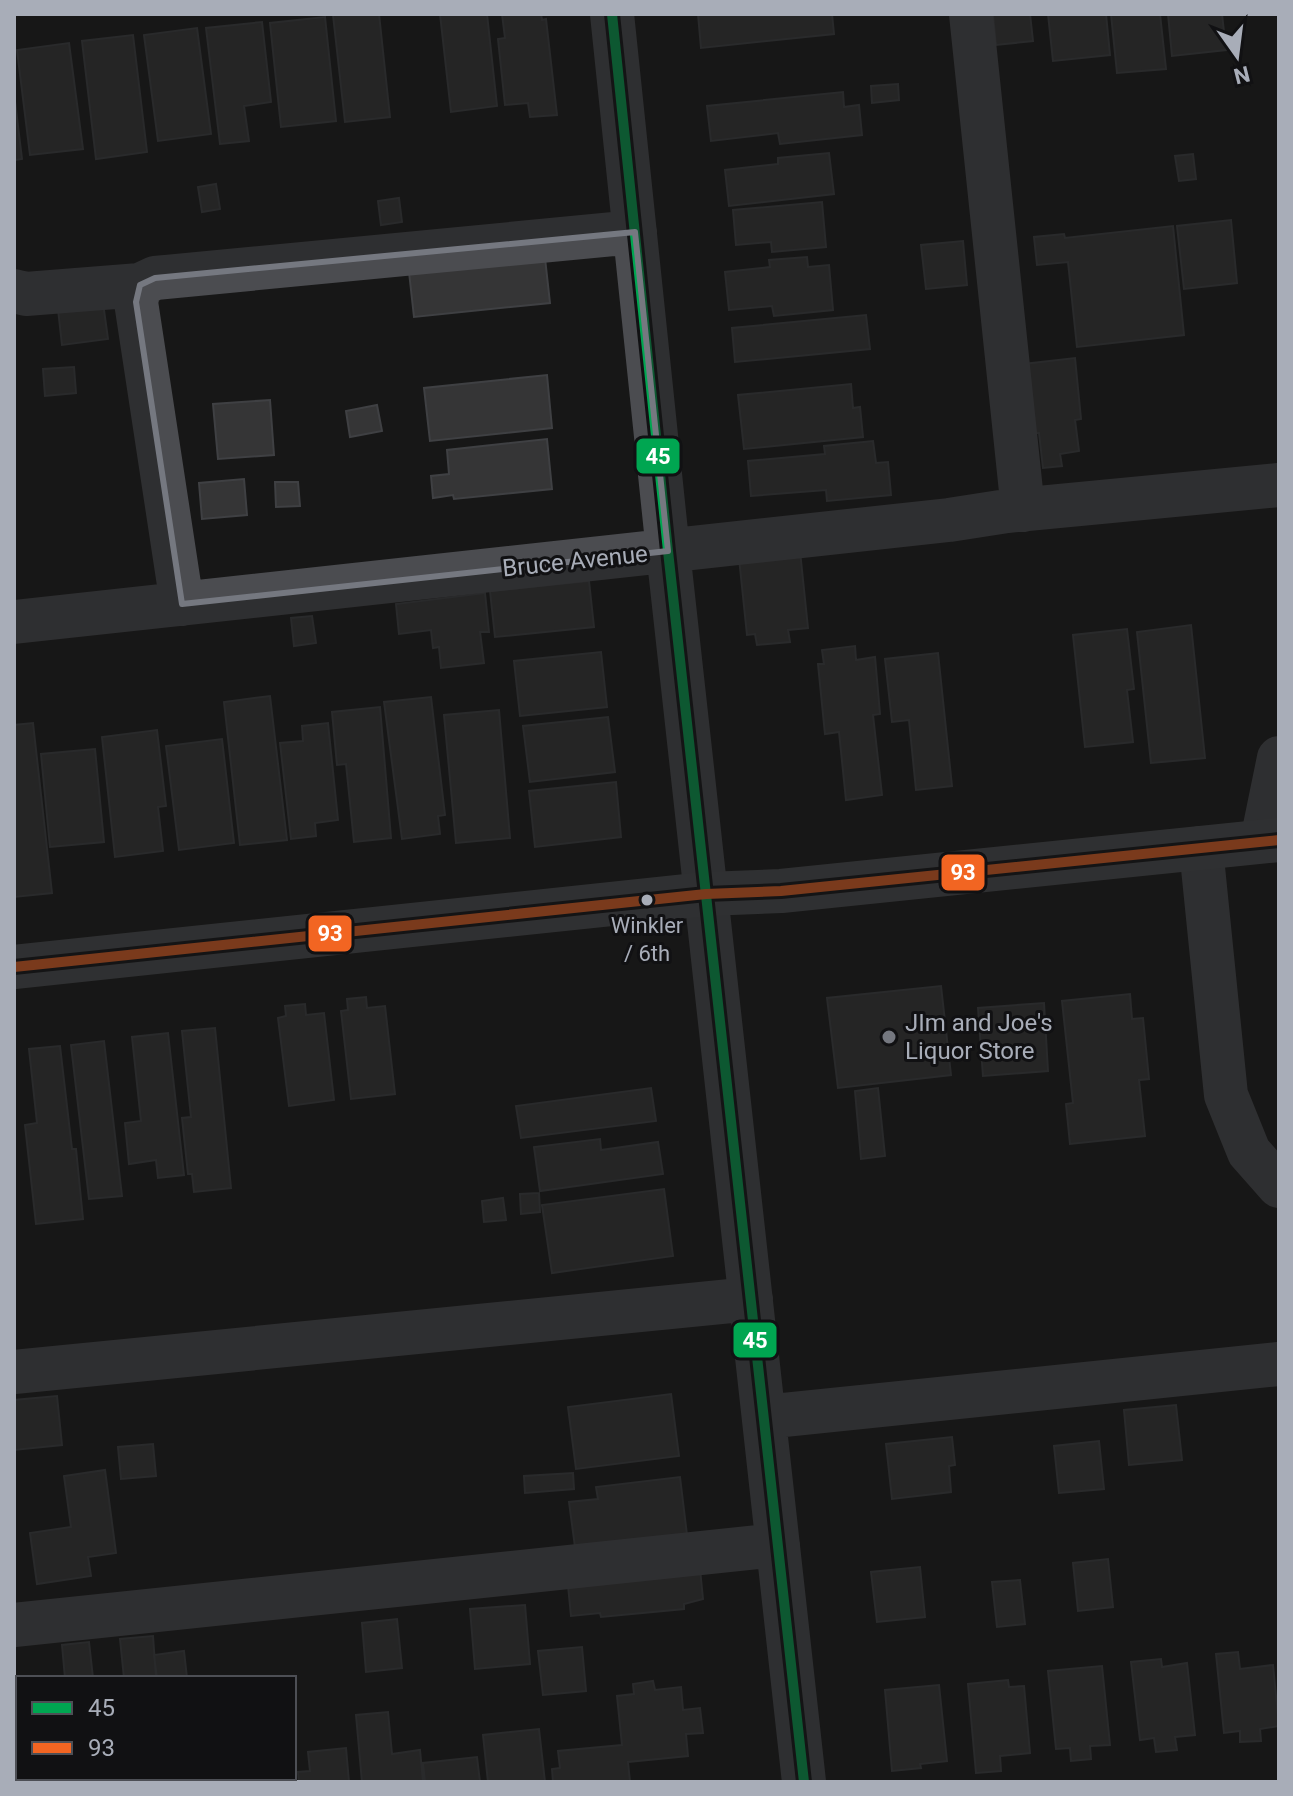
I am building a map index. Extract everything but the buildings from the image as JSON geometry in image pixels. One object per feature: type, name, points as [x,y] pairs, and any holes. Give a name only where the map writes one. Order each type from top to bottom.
[{"type":"main road","points":[[14,967],[706,894],[781,891],[1271,840]]},
{"type":"street","points":[[612,14],[804,1782]]},
{"type":"street","points":[[971,14],[1023,510]]},
{"type":"street","points":[[14,291],[26,294],[140,285],[155,278],[635,232]]},
{"type":"street","points":[[140,285],[136,302],[182,604]]},
{"type":"street","name":"Bruce Avenue","points":[[14,622],[1023,510],[1279,485]]},
{"type":"street","points":[[1271,840],[1279,758]]},
{"type":"street","points":[[1201,848],[1226,1095],[1249,1152],[1279,1186]]},
{"type":"street","points":[[14,1372],[751,1299]]},
{"type":"street","points":[[764,1417],[1279,1364]]},
{"type":"street","points":[[14,1625],[778,1545]]},
{"type":"highlighted area","points":[[635,232],[668,551],[182,604],[136,302],[140,285],[155,278]]},
{"type":"transit line","name":"45","points":[[612,14],[804,1782]]},
{"type":"transit line","name":"93","points":[[14,967],[706,894],[781,891],[1279,840]]},
{"type":"place","name":"Winkler / 6th","points":[[647,900]]},
{"type":"place","name":"JIm and Joe's Liquor Store","points":[[889,1037]]}]
